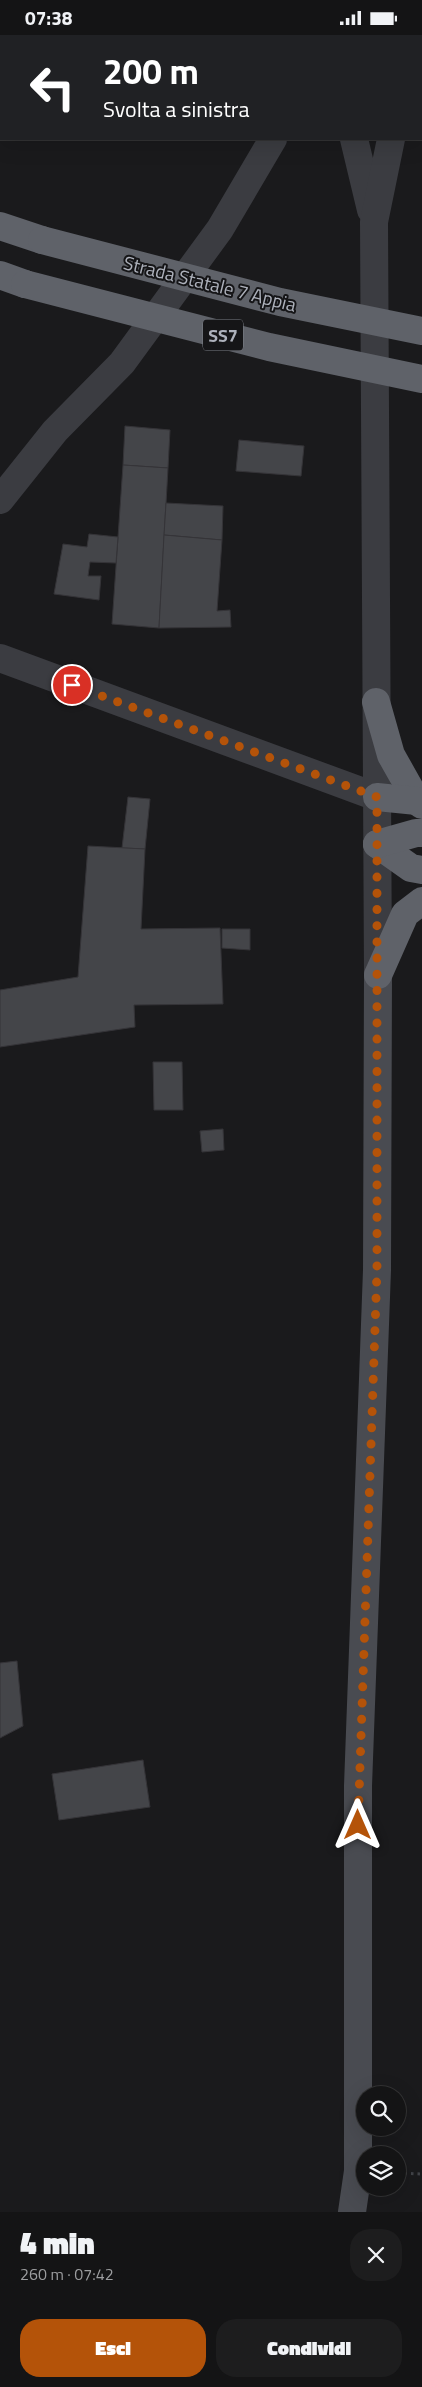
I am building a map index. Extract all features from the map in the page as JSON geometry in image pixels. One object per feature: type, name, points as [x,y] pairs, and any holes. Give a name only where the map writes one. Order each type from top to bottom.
[{"type":"highway","name":"Strada Statale 7 Appia","points":[[0,226],[42,240],[280,302],[422,331]]},
{"type":"highway","name":"SS7","points":[[12,280],[269,347],[422,379]]},
{"type":"highway","points":[[376,702],[391,755],[419,803]]},
{"type":"highway","points":[[377,797],[419,803]]},
{"type":"highway","points":[[377,844],[422,833]]},
{"type":"highway","points":[[377,844],[411,868],[422,870]]},
{"type":"highway","points":[[378,975],[405,914],[422,901]]},
{"type":"main road","points":[[352,2212],[358,2171],[358,1777],[377,1270],[378,975]]},
{"type":"street","points":[[0,500],[55,431],[122,363],[220,229],[272,140]]},
{"type":"street","points":[[354,140],[374,223]]},
{"type":"street","points":[[378,975],[374,223],[391,140]]},
{"type":"street","points":[[0,658],[377,797]]},
{"type":"path","points":[[406,2173],[422,2174]]},
{"type":"building","points":[[125,426],[170,430],[168,468],[123,465]]},
{"type":"building","points":[[239,440],[304,446],[301,476],[236,471]]},
{"type":"building","points":[[123,465],[168,468],[159,628],[112,624]]},
{"type":"building","points":[[166,503],[223,506],[222,540],[164,535]]},
{"type":"building","points":[[89,534],[118,537],[116,563],[90,562],[88,576],[101,576],[99,600],[54,594],[63,544],[87,547]]},
{"type":"building","points":[[164,535],[222,540],[217,611],[230,610],[231,627],[159,628]]},
{"type":"building","points":[[128,797],[150,799],[145,849],[122,848]]},
{"type":"building","points":[[88,846],[145,849],[141,929],[220,928],[223,1004],[134,1005],[135,1027],[0,1047],[0,990],[78,977]]},
{"type":"building","points":[[222,929],[250,929],[250,950],[222,948]]},
{"type":"building","points":[[153,1062],[182,1062],[183,1110],[154,1110]]},
{"type":"building","points":[[223,1129],[224,1150],[202,1152],[200,1131]]},
{"type":"building","points":[[17,1661],[23,1726],[0,1738],[0,1663]]},
{"type":"building","points":[[143,1760],[150,1807],[59,1820],[52,1774]]},
{"type":"route","points":[[72,685],[377,797],[377,1270],[358,1825]]}]
